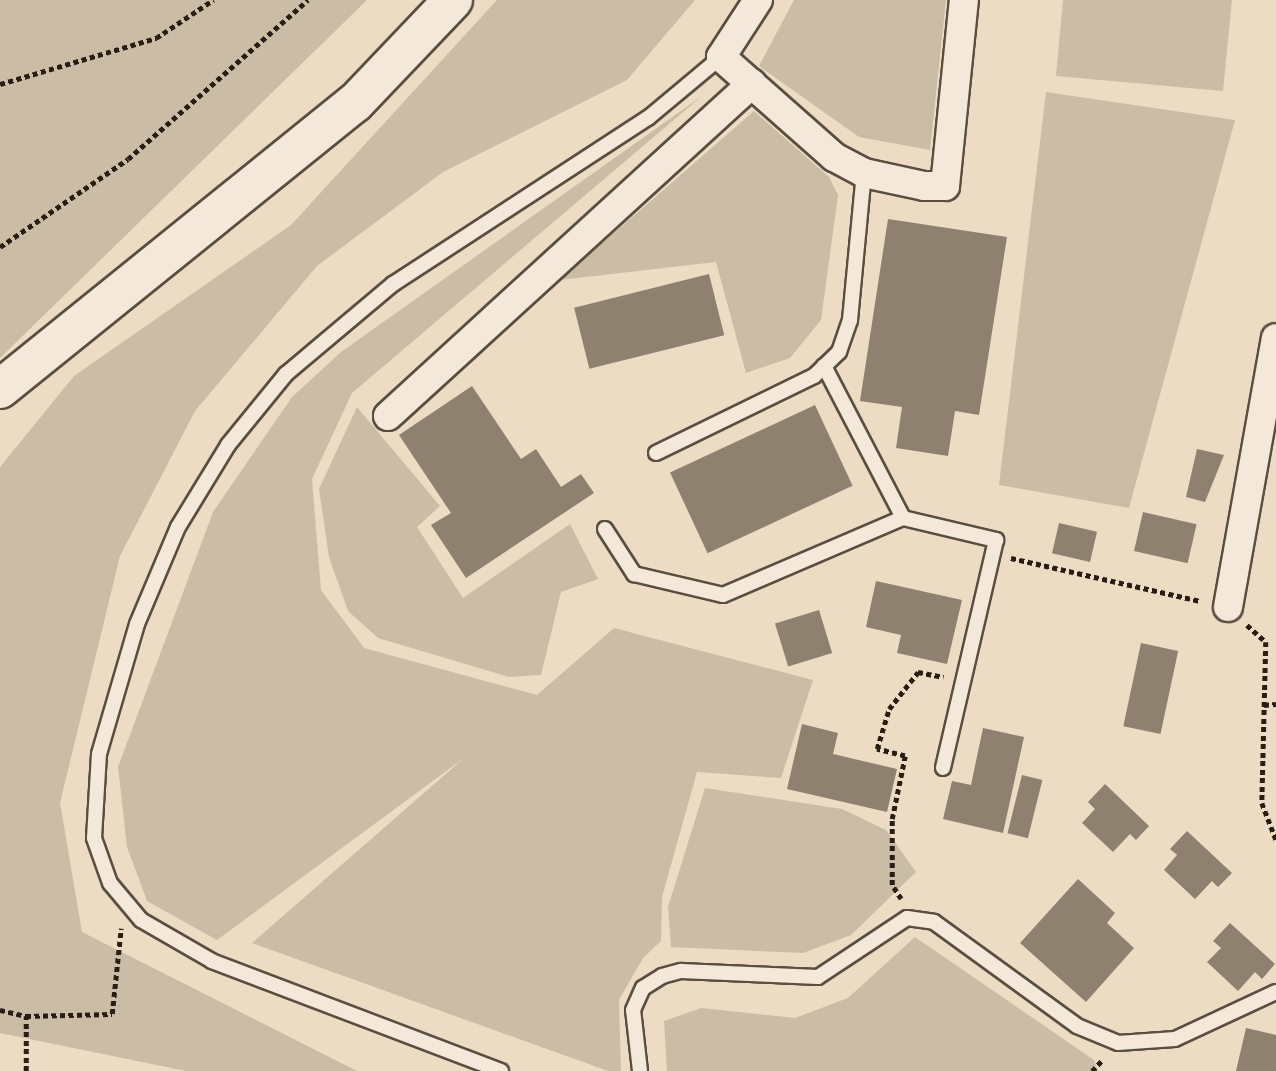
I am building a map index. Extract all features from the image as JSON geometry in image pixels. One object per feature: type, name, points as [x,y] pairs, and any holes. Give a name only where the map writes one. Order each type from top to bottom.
[{"type":"main road","points":[[0,389],[355,103],[453,0]]},
{"type":"street","points":[[758,0],[721,57],[834,157],[864,173],[945,186],[964,0]]},
{"type":"street","points":[[388,416],[752,84]]},
{"type":"street","points":[[1228,607],[1276,338]]},
{"type":"lane","points":[[501,1071],[194,953],[161,936],[124,903],[94,838],[99,754],[156,574],[228,445],[286,374],[355,312],[648,118],[721,57]]},
{"type":"lane","points":[[656,453],[824,366],[839,352],[850,320],[864,173]]},
{"type":"lane","points":[[824,366],[903,518]]},
{"type":"lane","points":[[606,529],[634,574],[723,594],[903,518],[996,540],[943,768]]},
{"type":"lane","points":[[640,1071],[633,1010],[643,988],[662,976],[681,971],[818,977],[913,917],[934,922],[1077,1026],[1118,1043],[1175,1039],[1276,992]]},
{"type":"path","points":[[0,84],[156,38],[213,0]]},
{"type":"path","points":[[0,247],[128,159],[308,0]]},
{"type":"path","points":[[993,554],[1228,607],[1266,642],[1262,803],[1276,840]]},
{"type":"path","points":[[913,917],[892,885],[892,819],[905,756],[877,750],[889,709],[918,671],[963,682]]},
{"type":"path","points":[[1265,705],[1276,704]]},
{"type":"path","points":[[0,1010],[26,1016],[112,1014],[124,903]]},
{"type":"path","points":[[26,1016],[26,1071]]},
{"type":"shaded area","points":[[0,0],[367,0],[0,358]]},
{"type":"shaded area","points":[[497,0],[695,0],[627,80],[443,172],[317,266],[195,411],[120,556],[60,803],[82,932],[357,1071],[186,1071],[0,1033],[0,467],[74,376],[291,225]]},
{"type":"shaded area","points":[[794,0],[946,0],[930,150],[859,137],[759,66]]},
{"type":"shaded area","points":[[1063,0],[1232,0],[1223,91],[1056,76]]},
{"type":"shaded area","points":[[1046,92],[1235,120],[1129,508],[999,485]]},
{"type":"shaded area","points":[[702,96],[352,393],[312,479],[321,590],[364,648],[537,695],[614,628],[813,680],[781,778],[697,772],[662,897],[661,941],[643,958],[619,1000],[621,1071],[608,1071],[252,943],[464,758],[217,940],[147,901],[127,847],[118,767],[213,512],[292,397],[341,352]]},
{"type":"shaded area","points":[[754,111],[829,177],[838,195],[821,320],[790,358],[746,373],[716,262],[560,280]]},
{"type":"shaded area","points":[[357,407],[440,506],[417,527],[463,598],[570,524],[598,579],[561,592],[541,675],[509,677],[378,638],[348,611],[329,557],[319,489]]},
{"type":"shaded area","points":[[705,788],[842,809],[886,830],[916,872],[851,935],[803,953],[671,947],[668,907]]},
{"type":"shaded area","points":[[915,937],[1094,1060],[1098,1071],[667,1071],[664,1021],[701,1008],[795,1018],[848,998]]},
{"type":"building","points":[[888,219],[1007,237],[979,415],[955,411],[948,456],[896,448],[902,407],[860,401]]},
{"type":"building","points":[[709,274],[724,335],[589,369],[574,308]]},
{"type":"building","points":[[472,386],[521,459],[536,449],[561,487],[581,474],[594,493],[466,578],[431,525],[451,513],[399,435]]},
{"type":"building","points":[[815,405],[853,486],[708,553],[670,473]]},
{"type":"building","points":[[1197,449],[1224,455],[1205,502],[1186,497]]},
{"type":"building","points":[[1143,512],[1197,524],[1188,563],[1134,551]]},
{"type":"building","points":[[1059,523],[1097,532],[1090,562],[1052,553]]},
{"type":"building","points":[[876,581],[962,600],[947,664],[897,653],[901,635],[866,627]]},
{"type":"building","points":[[819,610],[832,653],[788,666],[775,623]]},
{"type":"building","points":[[1141,643],[1178,651],[1160,734],[1123,726]]},
{"type":"building","points":[[802,724],[838,733],[833,754],[897,769],[887,812],[787,789]]},
{"type":"building","points":[[983,728],[1024,737],[1003,833],[943,819],[952,781],[971,785]]},
{"type":"building","points":[[1022,775],[1042,780],[1028,838],[1007,833]]},
{"type":"building","points":[[1105,784],[1149,826],[1136,840],[1130,834],[1113,852],[1082,823],[1095,809],[1088,802]]},
{"type":"building","points":[[1187,831],[1232,873],[1218,887],[1212,881],[1195,899],[1164,870],[1177,855],[1170,849]]},
{"type":"building","points":[[1078,879],[1115,913],[1107,923],[1134,948],[1086,1002],[1020,943]]},
{"type":"building","points":[[1230,923],[1275,964],[1262,979],[1255,972],[1238,991],[1207,962],[1221,948],[1213,941]]},
{"type":"building","points":[[1246,1028],[1276,1035],[1276,1071],[1236,1071]]}]
